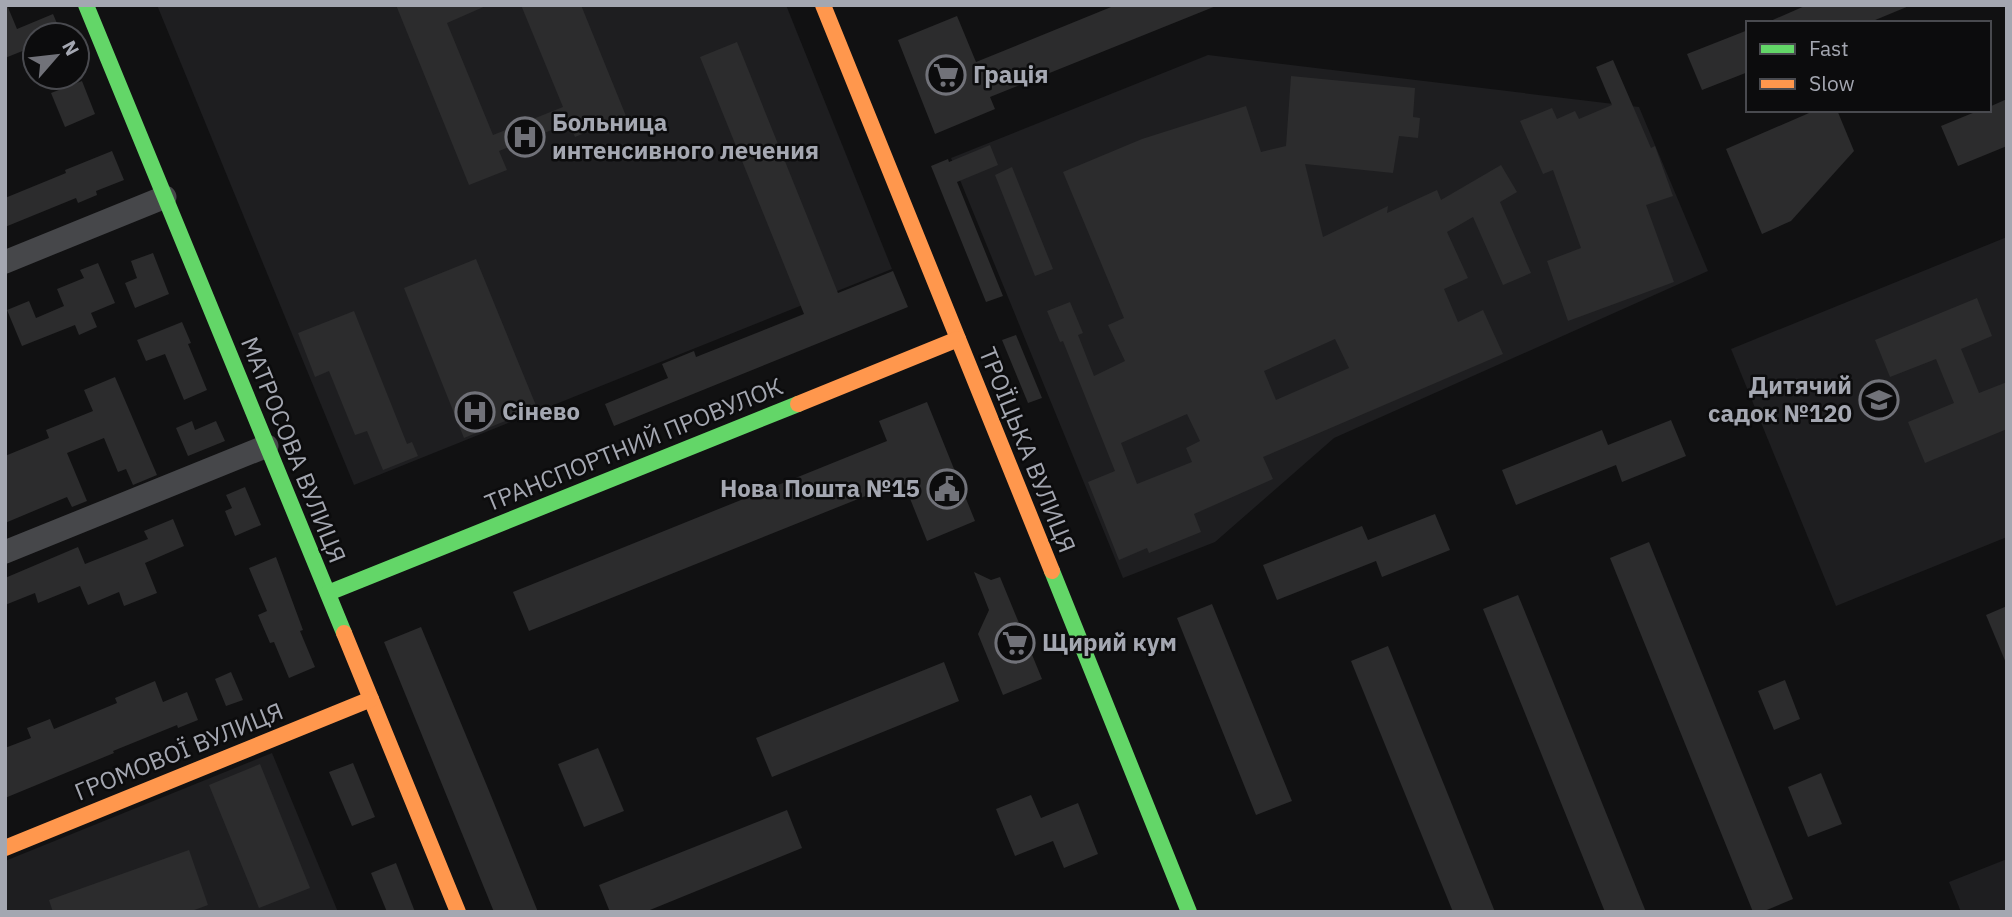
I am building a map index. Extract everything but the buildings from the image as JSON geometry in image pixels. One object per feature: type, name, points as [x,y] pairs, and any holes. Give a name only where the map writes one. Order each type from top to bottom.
[{"type":"street","name":"МАТРОСОВА ВУЛИЦЯ","points":[[86,5],[458,912]]},
{"type":"street","name":"ТРОЇЦЬКА ВУЛИЦЯ","points":[[823,5],[1189,912]]},
{"type":"street","points":[[5,262],[165,197]]},
{"type":"street","name":"ТРАНСПОРТНИЙ ПРОВУЛОК","points":[[328,593],[958,339]]},
{"type":"street","points":[[5,552],[267,446]]},
{"type":"street","name":"ГРОМОВОЇ ВУЛИЦЯ","points":[[5,848],[371,699]]},
{"type":"shaded area","name":"Больница интенсивного лечения","points":[[157,5],[786,5],[892,269],[354,485]]},
{"type":"shaded area","points":[[1208,55],[1639,107],[1708,271],[1334,438],[1215,542],[1123,578],[951,158]]},
{"type":"shaded area","name":"Дитячий садок №120","points":[[2007,237],[2007,537],[1836,606],[1731,349]]},
{"type":"shaded area","points":[[272,753],[338,912],[5,912],[5,861]]},
{"type":"shaded area","points":[[2007,859],[2007,912],[1961,912],[1949,882]]},
{"type":"traffic: fast","points":[[86,5],[344,633]]},
{"type":"traffic: fast","points":[[328,593],[798,404]]},
{"type":"traffic: fast","points":[[1052,571],[1189,912]]},
{"type":"traffic: slow","points":[[823,5],[1052,571]]},
{"type":"traffic: slow","points":[[798,404],[958,339]]},
{"type":"traffic: slow","points":[[344,633],[458,912]]},
{"type":"traffic: slow","points":[[5,848],[371,699]]},
{"type":"place","name":"Грація","points":[[946,75]]},
{"type":"place","name":"Больница интенсивного лечения","points":[[525,137]]},
{"type":"place","name":"Дитячий садок №120","points":[[1879,400]]},
{"type":"place","name":"Сінево","points":[[475,412]]},
{"type":"place","name":"Нова Пошта №15","points":[[947,489]]},
{"type":"place","name":"Щирий кум","points":[[1015,643]]}]
